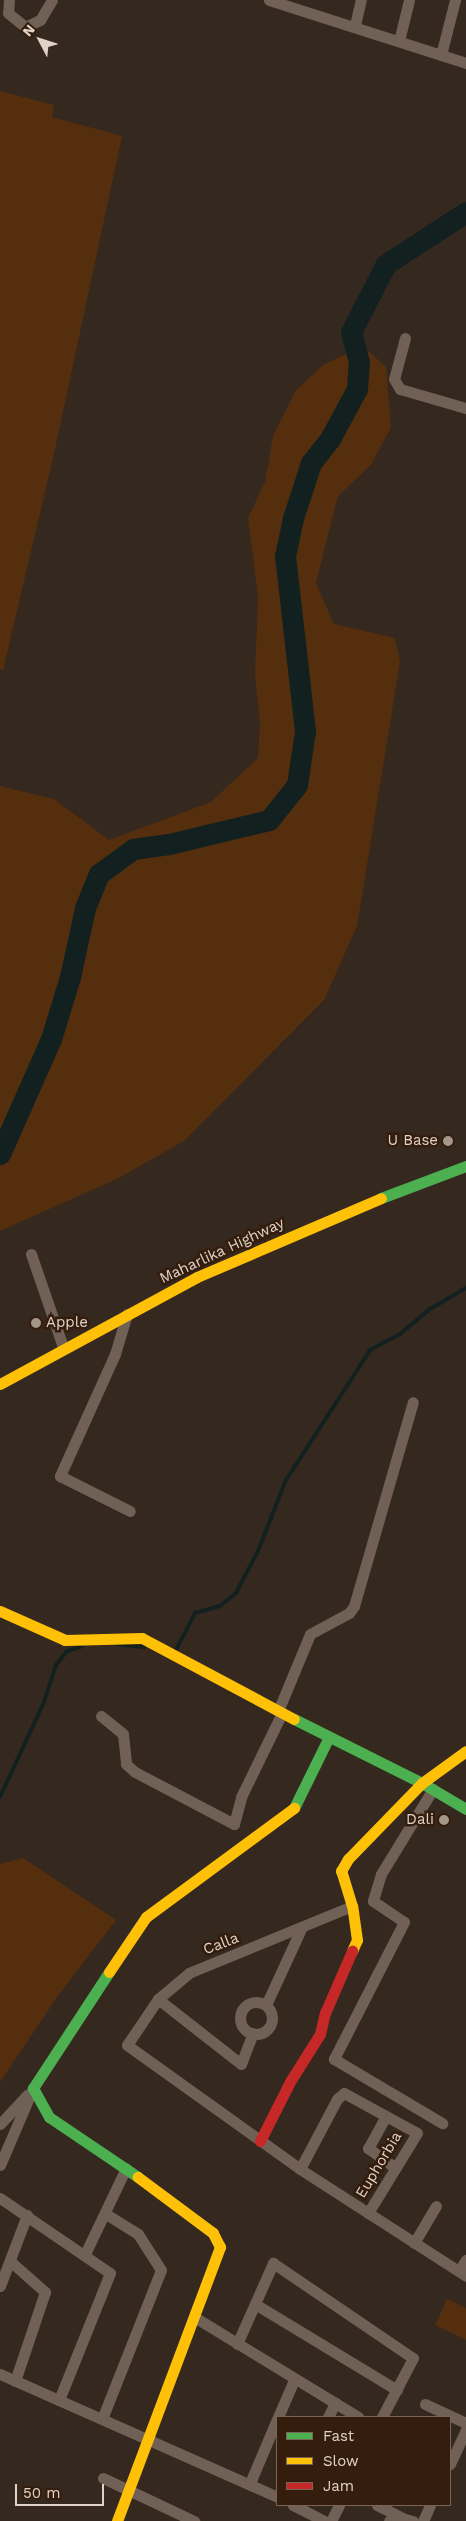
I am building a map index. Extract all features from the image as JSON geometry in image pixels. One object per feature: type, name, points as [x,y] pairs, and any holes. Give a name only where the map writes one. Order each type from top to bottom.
[{"type":"main road","name":"Maharlika Highway","points":[[0,1384],[63,1347],[197,1277],[399,1190],[466,1166]]},
{"type":"main road","points":[[0,1612],[65,1640],[123,1636],[142,1638],[280,1712],[422,1783],[466,1809]]},
{"type":"main road","points":[[117,2521],[196,2318],[220,2247],[212,2233],[126,2168],[49,2117],[33,2088],[146,1917],[296,1807],[329,1737]]},
{"type":"main road","points":[[260,2141],[291,2080],[320,2034],[325,2013],[357,1940],[352,1906],[341,1871],[348,1859],[422,1783],[466,1751]]},
{"type":"street","points":[[9,0],[8,13],[26,27],[35,25],[52,0]]},
{"type":"street","points":[[269,0],[310,5],[355,25],[466,63]]},
{"type":"street","points":[[355,25],[361,0]]},
{"type":"street","points":[[399,41],[409,0]]},
{"type":"street","points":[[441,55],[455,0]]},
{"type":"street","points":[[405,338],[394,379],[400,390],[466,408]]},
{"type":"street","points":[[31,1254],[63,1347]]},
{"type":"street","points":[[128,1314],[115,1354],[60,1476],[130,1511]]},
{"type":"street","points":[[101,1716],[123,1734],[126,1764],[134,1772],[234,1824],[241,1797],[280,1712],[310,1634],[349,1613],[354,1606],[414,1402]]},
{"type":"street","points":[[433,1789],[381,1874],[373,1901],[404,1922],[334,2059],[442,2123]]},
{"type":"street","name":"Calla","points":[[260,2141],[128,2045],[158,1999],[189,1973],[301,1929],[352,1906]]},
{"type":"street","points":[[266,2005],[301,1929]]},
{"type":"street","points":[[158,1999],[242,2064],[253,2033]]},
{"type":"street","points":[[252,2002],[266,2005],[272,2015],[270,2025],[263,2032],[253,2033],[241,2023],[241,2012],[252,2002]]},
{"type":"street","points":[[0,2124],[33,2088]]},
{"type":"street","points":[[0,2164],[33,2088]]},
{"type":"street","points":[[300,2169],[341,2095],[350,2094],[386,2116],[368,2148],[396,2168]]},
{"type":"street","name":"Euphorbia","points":[[368,2214],[417,2133],[386,2116]]},
{"type":"street","points":[[260,2141],[368,2214],[462,2273],[466,2260]]},
{"type":"street","points":[[85,2254],[126,2168]]},
{"type":"street","points":[[0,2198],[85,2254],[110,2273],[59,2400]]},
{"type":"street","points":[[414,2243],[436,2206]]},
{"type":"street","points":[[102,2419],[161,2270],[138,2234],[105,2213]]},
{"type":"street","points":[[0,2286],[27,2215]]},
{"type":"street","points":[[10,2260],[46,2292],[14,2381]]},
{"type":"street","points":[[237,2344],[273,2263],[413,2358],[383,2416]]},
{"type":"street","points":[[255,2304],[397,2390]]},
{"type":"street","points":[[196,2318],[294,2380],[356,2416]]},
{"type":"street","points":[[0,2374],[276,2496]]},
{"type":"street","points":[[279,2416],[294,2380]]},
{"type":"street","points":[[328,2416],[335,2403]]},
{"type":"street","points":[[425,2404],[451,2416]]},
{"type":"street","points":[[451,2416],[466,2423]]},
{"type":"street","points":[[250,2483],[276,2423]]},
{"type":"street","points":[[451,2462],[466,2429]]},
{"type":"street","points":[[103,2478],[194,2521]]},
{"type":"street","points":[[295,2506],[326,2521]]},
{"type":"street","points":[[331,2521],[338,2506]]},
{"type":"street","points":[[379,2506],[407,2519]]},
{"type":"street","points":[[423,2521],[430,2506]]},
{"type":"street","points":[[389,2521],[407,2519]]},
{"type":"shaded area","points":[[0,91],[54,105],[52,117],[122,136],[54,454],[3,670],[0,669]]},
{"type":"shaded area","points":[[363,346],[386,367],[391,427],[371,465],[338,496],[316,583],[334,624],[395,638],[400,662],[357,926],[324,1000],[184,1141],[117,1179],[0,1231],[0,786],[54,799],[109,840],[211,802],[258,758],[260,723],[255,675],[258,597],[248,518],[265,482],[273,436],[296,390],[323,365]]},
{"type":"shaded area","points":[[23,1858],[116,1920],[60,1993],[0,2082],[0,1864]]},
{"type":"shaded area","points":[[447,2299],[466,2308],[466,2340],[435,2325]]},
{"type":"waterway","points":[[0,1154],[51,1039],[70,977],[85,908],[99,874],[133,849],[169,844],[269,820],[297,785],[305,731],[285,556],[293,518],[311,463],[331,437],[357,389],[359,362],[351,332],[386,264],[466,212]]},
{"type":"waterway","points":[[176,1650],[195,1613],[220,1606],[236,1593],[258,1551],[286,1480],[370,1350],[400,1334],[430,1309],[466,1288]]},
{"type":"waterway","points":[[116,1644],[144,1647]]},
{"type":"waterway","points":[[0,1797],[44,1702],[56,1665],[67,1651],[82,1646]]},
{"type":"traffic: fast","points":[[381,1198],[466,1166]]},
{"type":"traffic: fast","points":[[294,1719],[422,1783],[466,1809]]},
{"type":"traffic: fast","points":[[294,1808],[329,1737]]},
{"type":"traffic: fast","points":[[109,1972],[33,2088],[49,2117],[138,2177]]},
{"type":"traffic: slow","points":[[0,1384],[197,1277],[381,1198]]},
{"type":"traffic: slow","points":[[0,1611],[65,1640],[142,1638],[294,1719]]},
{"type":"traffic: slow","points":[[352,1951],[357,1940],[352,1906],[341,1871],[348,1859],[422,1783],[466,1751]]},
{"type":"traffic: slow","points":[[109,1972],[146,1917],[294,1808]]},
{"type":"traffic: slow","points":[[117,2521],[220,2247],[213,2233],[138,2177]]},
{"type":"traffic: jam","points":[[260,2141],[291,2080],[320,2034],[325,2013],[352,1951]]},
{"type":"place","name":"U Base","points":[[448,1141]]},
{"type":"place","name":"Apple","points":[[36,1323]]},
{"type":"place","name":"Dali","points":[[444,1820]]}]
